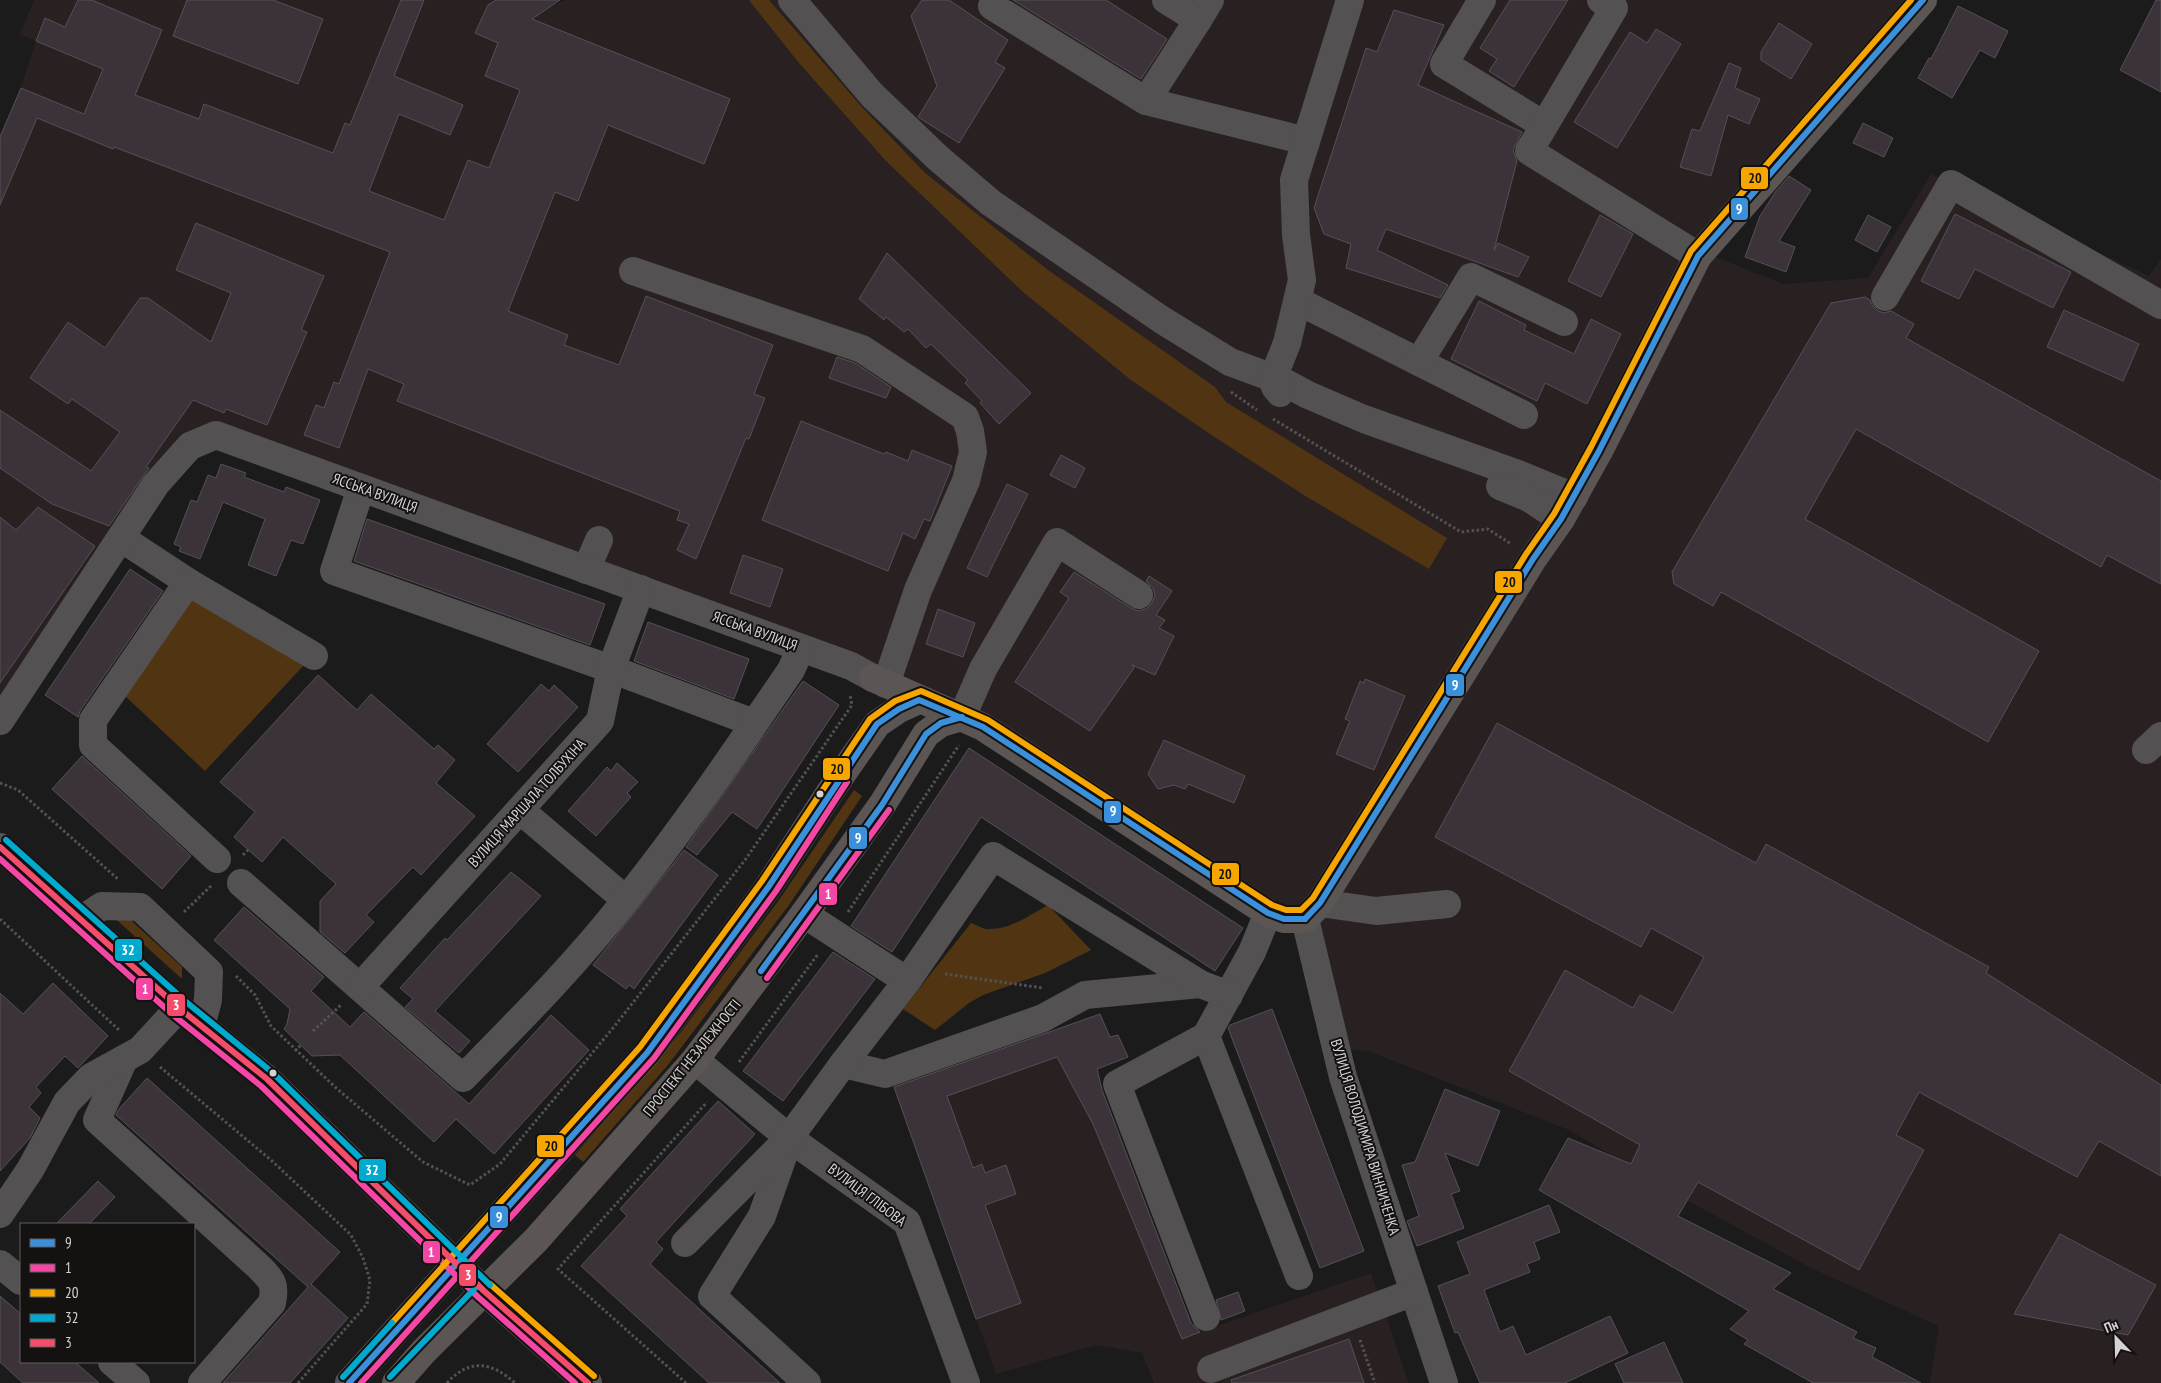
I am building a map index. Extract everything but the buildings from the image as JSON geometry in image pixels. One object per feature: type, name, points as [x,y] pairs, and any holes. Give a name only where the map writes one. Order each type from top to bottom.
[{"type":"main road","points":[[349,1383],[647,1053],[769,886],[877,724],[882,705],[880,681],[972,722],[1268,913],[1284,919],[1313,911],[1533,559],[1568,508],[1698,256],[1923,0]]},
{"type":"main road","points":[[877,724],[899,709],[919,700]]},
{"type":"main road","name":"ПРОСПЕКТ НЕЗАЛЕЖНОСТІ","points":[[396,1383],[536,1240],[694,1060],[804,914],[882,805],[926,734],[941,723],[972,722]]},
{"type":"main road","points":[[0,847],[179,1008],[267,1079],[484,1291],[588,1383]]},
{"type":"street","points":[[792,0],[872,95],[938,158],[991,203],[1162,320],[1230,362],[1256,374],[1273,378],[1364,419],[1518,474],[1568,508]]},
{"type":"street","points":[[996,0],[992,6],[1146,101],[1306,142]]},
{"type":"street","points":[[1146,101],[1204,10],[1166,0]]},
{"type":"street","points":[[1273,378],[1287,343],[1302,280],[1296,235],[1294,180],[1350,0]]},
{"type":"street","points":[[1482,0],[1444,64],[1544,125]]},
{"type":"street","points":[[1601,0],[1614,8],[1528,151],[1698,256]]},
{"type":"street","points":[[1885,297],[1951,184],[2161,305]]},
{"type":"street","points":[[633,271],[862,348],[965,417],[970,431],[973,452],[966,481],[880,681]]},
{"type":"street","points":[[1419,362],[1471,277],[1564,322]]},
{"type":"street","points":[[1298,301],[1524,415]]},
{"type":"street","name":"ЯССЬКА ВУЛИЦЯ","points":[[0,720],[156,484],[190,446],[216,435],[851,666],[880,681]]},
{"type":"street","points":[[361,488],[334,571],[611,669],[754,724]]},
{"type":"street","points":[[121,538],[188,582],[314,656]]},
{"type":"street","points":[[586,570],[599,540]]},
{"type":"street","points":[[972,722],[983,669],[1057,542],[1139,595]]},
{"type":"street","points":[[188,582],[92,720],[93,745],[217,859]]},
{"type":"street","name":"ВУЛИЦЯ МАРШАЛА ТОЛБУХІНА","points":[[360,987],[600,721],[611,669],[641,590]]},
{"type":"street","points":[[241,884],[463,1078],[559,979],[626,900],[702,800],[791,670],[801,648]]},
{"type":"street","points":[[520,810],[626,900]]},
{"type":"street","points":[[684,1243],[789,1138],[907,981],[994,856],[1200,984],[1229,995]]},
{"type":"street","points":[[1313,911],[1376,911],[1446,904]]},
{"type":"street","points":[[81,920],[102,906],[140,907],[209,972],[208,1000],[201,1026]]},
{"type":"street","name":"ВУЛИЦЯ ВОЛОДИМИРА ВИННИЧЕНКА","points":[[1313,911],[1343,1077],[1444,1383]]},
{"type":"street","points":[[1206,1317],[1117,1084],[1206,1036],[1252,952],[1268,913]]},
{"type":"street","points":[[804,914],[907,981]]},
{"type":"street","points":[[843,1064],[885,1074],[1043,1018],[1085,995],[1200,984]]},
{"type":"street","points":[[0,1214],[30,1170],[67,1102],[91,1077],[132,1054],[179,1008]]},
{"type":"street","points":[[1206,1036],[1299,1276]]},
{"type":"street","points":[[132,1054],[97,1120],[260,1267],[271,1280],[275,1291],[272,1303],[202,1383]]},
{"type":"street","name":"ВУЛИЦЯ ГЛІБОВА","points":[[694,1060],[789,1138],[907,1222],[966,1383]]},
{"type":"street","points":[[789,1138],[762,1216],[712,1296],[807,1383]]},
{"type":"street","points":[[0,1264],[20,1280]]},
{"type":"street","points":[[1211,1370],[1414,1292]]},
{"type":"street","points":[[113,1363],[136,1383]]},
{"type":"path","points":[[1226,389],[1258,410]]},
{"type":"path","points":[[1267,416],[1461,532],[1488,529],[1533,559]]},
{"type":"path","points":[[423,1162],[470,1185],[500,1164],[613,1028],[745,860],[852,705],[849,691]]},
{"type":"path","points":[[686,1383],[558,1269],[724,1084],[833,934],[964,738],[972,742],[972,722]]},
{"type":"path","points":[[190,907],[207,890]]},
{"type":"path","points":[[0,919],[132,1054],[271,1160],[351,1235],[363,1258],[370,1280],[367,1304],[298,1383]]},
{"type":"path","points":[[907,981],[933,973],[1085,995]]},
{"type":"path","points":[[314,1031],[360,987]]},
{"type":"path","points":[[295,1051],[301,1045]]},
{"type":"path","points":[[1351,1316],[1375,1383]]},
{"type":"path","points":[[447,1383],[453,1376],[470,1365],[485,1366],[502,1372],[515,1383]]},
{"type":"shaded area","points":[[34,0],[521,0],[550,7],[566,0],[1918,0],[1698,250],[1783,284],[1868,278],[1931,174],[2149,276],[2161,259],[2161,1383],[1930,1383],[1939,1326],[1813,1269],[1687,1200],[1569,1130],[1368,1051],[1338,1049],[1304,918],[1287,918],[983,726],[218,434],[190,444],[0,719],[0,137],[21,88],[36,41],[20,34]]},
{"type":"shaded area","points":[[749,0],[769,0],[861,106],[925,173],[1048,270],[1215,387],[1226,402],[1447,538],[1429,569],[1307,497],[1131,380],[1022,291],[886,161],[799,63]]},
{"type":"shaded area","points":[[193,596],[305,664],[205,771],[123,694]]},
{"type":"shaded area","points":[[854,790],[862,796],[789,905],[668,1065],[583,1162],[575,1155],[681,1032],[779,900]]},
{"type":"shaded area","points":[[1048,905],[1091,950],[1045,973],[983,995],[969,1003],[935,1030],[903,1009],[971,923],[988,929],[1005,927]]},
{"type":"shaded area","points":[[108,912],[124,914],[182,967],[182,979]]},
{"type":"shaded area","points":[[1045,1021],[1057,1057],[1093,1124],[1182,1338],[1371,1273],[1409,1383],[1154,1383],[1142,1353],[1096,1345],[996,1374],[891,1078]]},
{"type":"transit line","name":"20","points":[[392,1323],[640,1047],[762,881],[870,719],[895,701],[921,691],[988,720],[1272,905],[1286,910],[1301,910],[1313,898],[1526,554],[1554,514],[1591,447],[1691,251],[1911,0]]},
{"type":"transit line","name":"9","points":[[1305,919],[1320,903],[1533,559],[1561,519],[1599,451],[1698,256],[1923,0]]},
{"type":"transit line","name":"9","points":[[349,1383],[647,1053],[769,886],[877,724],[899,709],[919,700],[983,727],[1268,913],[1284,919],[1305,919]]},
{"type":"transit line","name":"9","points":[[761,971],[882,805],[926,734],[941,723],[962,717]]},
{"type":"transit line","name":"1","points":[[361,1383],[654,1058],[776,891],[847,782]]},
{"type":"transit line","name":"1","points":[[767,978],[889,810]]},
{"type":"transit line","name":"32","points":[[6,840],[185,1001],[273,1073],[490,1285]]},
{"type":"transit line","name":"3","points":[[0,847],[179,1008],[267,1079],[484,1291],[588,1383]]},
{"type":"transit line","name":"1","points":[[0,859],[173,1015],[261,1086],[478,1297],[575,1383]]},
{"type":"transit line","name":"20","points":[[490,1284],[594,1376]]},
{"type":"transit line","name":"32","points":[[390,1377],[478,1285]]},
{"type":"transit line","name":"32","points":[[343,1377],[392,1323]]}]
